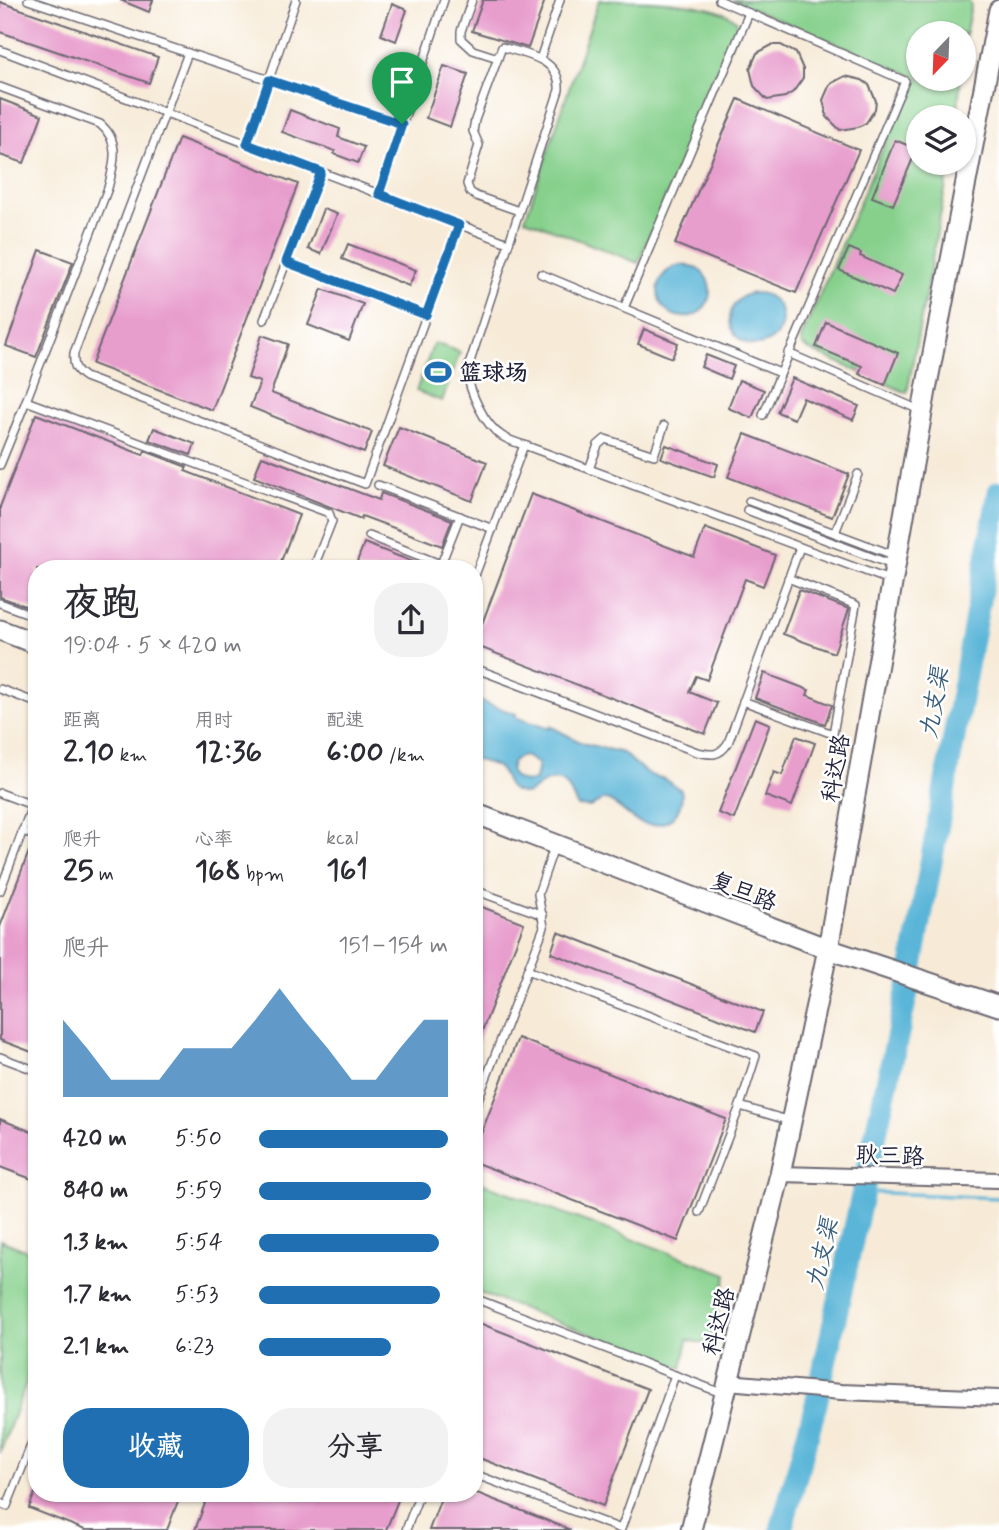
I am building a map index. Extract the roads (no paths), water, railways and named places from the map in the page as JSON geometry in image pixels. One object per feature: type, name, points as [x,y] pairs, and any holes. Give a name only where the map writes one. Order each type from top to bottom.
[{"type":"street","name":"科达路","points":[[691,1530],[780,1174],[828,949],[923,411],[999,10]]},
{"type":"street","points":[[0,630],[28,641]]},
{"type":"street","name":"复旦路","points":[[483,816],[828,949],[999,1006]]},
{"type":"street","name":"耿三路","points":[[780,1174],[999,1180]]},
{"type":"street","points":[[727,1388],[762,1385],[841,1392],[999,1398]]},
{"type":"lane","points":[[28,0],[402,124]]},
{"type":"lane","points":[[247,144],[296,0]]},
{"type":"lane","points":[[379,194],[444,0]]},
{"type":"lane","points":[[472,0],[461,39],[473,50],[498,58]]},
{"type":"lane","points":[[540,59],[560,0]]},
{"type":"lane","points":[[719,0],[905,81],[763,415]]},
{"type":"lane","points":[[624,308],[749,13]]},
{"type":"lane","points":[[519,211],[476,196],[467,184],[479,145],[473,131],[475,120],[502,47],[550,64],[560,80],[559,90],[467,371],[474,397],[492,427],[502,437],[800,547],[895,568]]},
{"type":"lane","points":[[0,50],[508,243]]},
{"type":"lane","points":[[188,53],[74,353],[76,371],[85,377],[365,484],[459,225]]},
{"type":"lane","points":[[0,87],[100,124],[111,136],[115,152],[108,187],[0,465]]},
{"type":"lane","points":[[264,320],[321,172]]},
{"type":"lane","points":[[286,262],[426,315]]},
{"type":"lane","points":[[541,274],[780,373]]},
{"type":"lane","points":[[788,353],[923,411]]},
{"type":"lane","points":[[26,401],[329,513],[332,521],[317,560]]},
{"type":"lane","points":[[589,469],[598,445],[605,439],[654,455],[664,426]]},
{"type":"lane","points":[[481,560],[524,445]]},
{"type":"lane","points":[[835,533],[858,474]]},
{"type":"lane","points":[[378,485],[493,529]]},
{"type":"lane","points":[[748,505],[835,533],[895,568],[748,505]]},
{"type":"lane","points":[[442,560],[460,516]]},
{"type":"lane","points":[[369,536],[426,560]]},
{"type":"lane","points":[[483,671],[713,756],[723,751],[728,743],[800,547]]},
{"type":"lane","points":[[743,701],[833,734],[856,605],[789,578]]},
{"type":"lane","points":[[0,603],[28,614]]},
{"type":"lane","points":[[0,689],[28,700]]},
{"type":"lane","points":[[0,793],[28,804]]},
{"type":"lane","points":[[0,891],[28,815]]},
{"type":"lane","points":[[22,831],[28,833]]},
{"type":"lane","points":[[483,1086],[544,927],[538,894],[555,844]]},
{"type":"lane","points":[[483,893],[543,915]]},
{"type":"lane","points":[[527,970],[756,1056],[740,1106],[699,1212]]},
{"type":"lane","points":[[0,1057],[28,1068]]},
{"type":"lane","points":[[740,1106],[791,1121]]},
{"type":"lane","points":[[483,1301],[675,1375],[727,1388]]},
{"type":"lane","points":[[483,1477],[621,1529],[675,1375]]},
{"type":"lane","points":[[0,1503],[7,1506],[28,1453]]},
{"type":"lane","points":[[406,1530],[417,1502]]},
{"type":"water","points":[[684,265],[694,267],[702,273],[708,281],[708,301],[702,309],[694,315],[684,317],[674,315],[666,309],[660,301],[658,291],[660,281],[666,273],[674,267]]},
{"type":"water","points":[[756,293],[766,295],[774,301],[780,309],[780,329],[774,337],[766,343],[756,345],[746,343],[738,337],[732,329],[730,319],[732,309],[738,301],[746,295]]},
{"type":"water","points":[[483,702],[516,714],[515,717],[549,729],[550,726],[582,743],[623,753],[644,771],[681,790],[681,800],[676,813],[669,820],[650,825],[636,820],[604,799],[590,807],[577,806],[567,786],[558,780],[545,782],[526,794],[512,790],[501,771],[483,762]],"holes":[[[525,756],[538,764],[535,780],[517,779],[510,770],[514,760]]]},
{"type":"waterway","name":"九支渠","points":[[912,966],[999,492]]},
{"type":"waterway","name":"九支渠","points":[[781,1530],[816,1404],[908,988]]},
{"type":"waterway","points":[[864,1192],[999,1198]]},
{"type":"place","name":"篮球场","points":[[438,372]]}]
